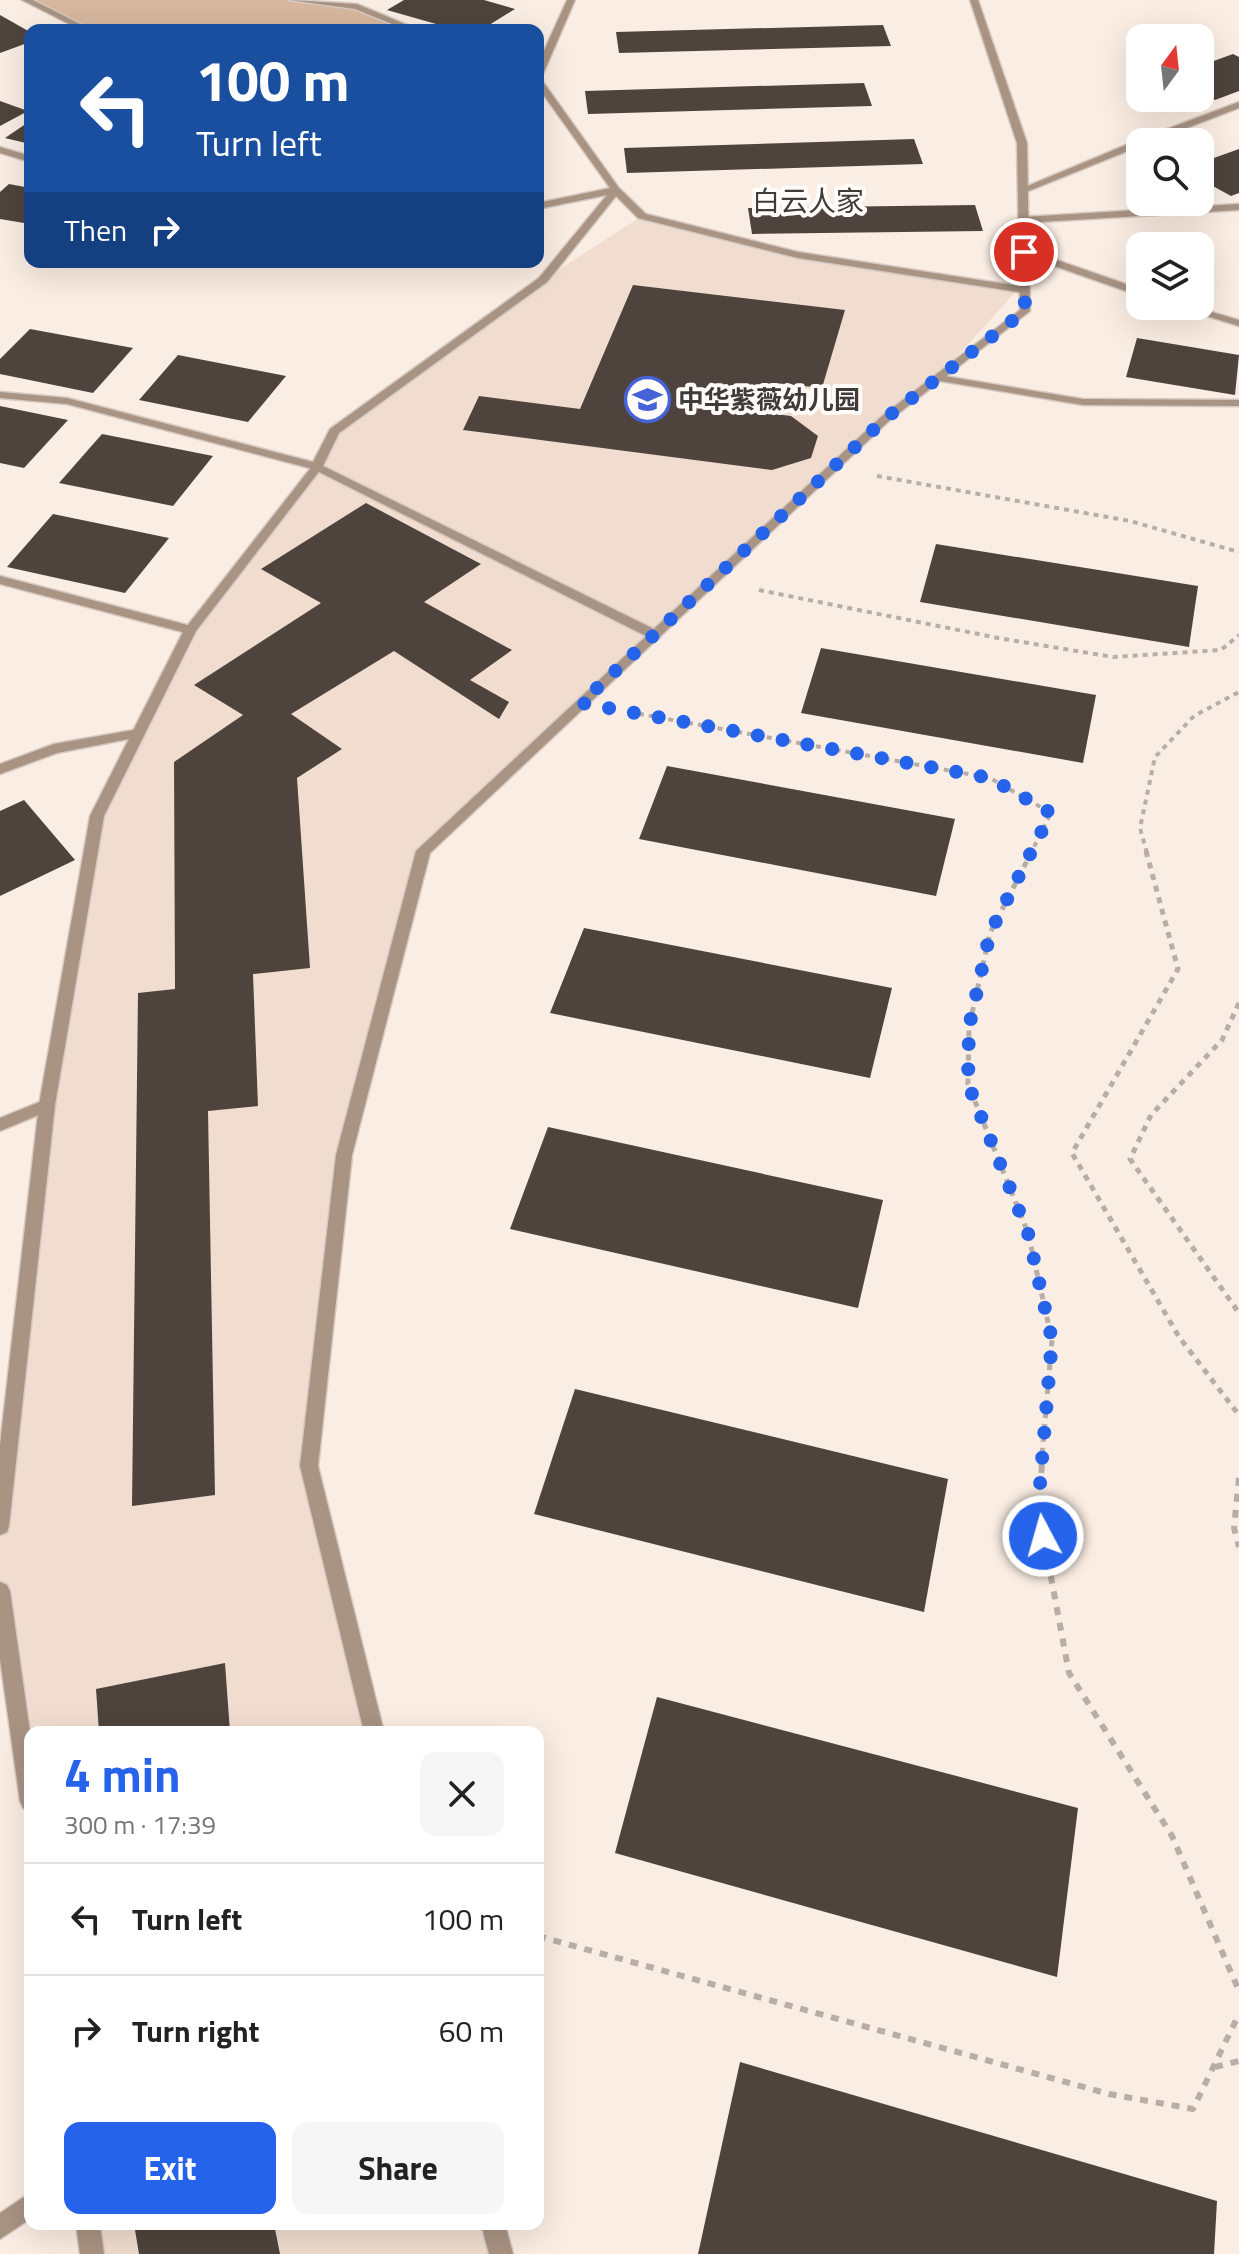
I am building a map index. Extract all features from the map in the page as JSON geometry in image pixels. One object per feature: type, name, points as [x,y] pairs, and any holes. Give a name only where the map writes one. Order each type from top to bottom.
[{"type":"street","points":[[26,0],[76,24]]},
{"type":"street","points":[[293,0],[357,7],[400,24]]},
{"type":"street","points":[[544,61],[571,0]]},
{"type":"street","points":[[373,1726],[309,1466],[344,1155],[423,851],[886,418],[1025,311],[1022,143],[974,0]]},
{"type":"street","points":[[544,89],[616,190],[642,216],[798,255],[1024,290]]},
{"type":"street","points":[[1178,128],[1239,105]]},
{"type":"street","points":[[1023,190],[1126,148]]},
{"type":"street","points":[[0,150],[24,157]]},
{"type":"street","points":[[544,205],[616,190]]},
{"type":"street","points":[[0,1526],[47,1105],[97,816],[190,630],[317,467],[334,431],[543,280],[616,190]]},
{"type":"street","points":[[1023,220],[1239,207]]},
{"type":"street","points":[[1024,252],[1126,288]]},
{"type":"street","points":[[1214,316],[1239,323]]},
{"type":"street","points":[[938,378],[1083,402],[1239,403]]},
{"type":"street","points":[[0,395],[67,401],[317,467],[655,635]]},
{"type":"street","points":[[0,580],[190,630]]},
{"type":"street","points":[[0,769],[54,749],[139,733]]},
{"type":"street","points":[[0,1125],[47,1105]]},
{"type":"street","points":[[1,1604],[24,1760]]},
{"type":"street","points":[[0,2227],[24,2209]]},
{"type":"street","points":[[89,2230],[92,2254]]},
{"type":"street","points":[[495,2230],[501,2254]]},
{"type":"path","points":[[833,468],[1130,521],[1239,552]]},
{"type":"path","points":[[712,581],[998,638],[1113,657],[1221,650],[1239,635]]},
{"type":"path","points":[[1239,692],[1194,716],[1155,757],[1140,828],[1178,969],[1072,1153],[1179,1337],[1239,1415]]},
{"type":"path","points":[[581,703],[990,778],[1051,813],[990,933],[969,1027],[968,1084],[1028,1233],[1052,1340],[1038,1508],[1069,1673],[1172,1836],[1239,1991]]},
{"type":"path","points":[[1239,1003],[1222,1040],[1151,1115],[1130,1159],[1239,1313]]},
{"type":"path","points":[[1239,1478],[1234,1528],[1239,1547]]},
{"type":"path","points":[[544,1938],[1109,2094],[1193,2109],[1239,2014]]},
{"type":"path","points":[[1214,2067],[1239,2061]]},
{"type":"shaded area","points":[[26,0],[293,0],[357,7],[400,24],[76,24]]},
{"type":"shaded area","points":[[642,216],[798,255],[1019,288],[938,378],[886,418],[423,851],[344,1155],[309,1466],[373,1726],[24,1726],[24,1759],[0,1591],[0,1526],[47,1105],[97,816],[190,630],[317,467],[334,431],[543,280]]},
{"type":"shaded area","points":[[89,2230],[495,2230],[501,2254],[92,2254]]},
{"type":"building","points":[[404,0],[484,0],[515,9],[491,24],[436,24],[387,10]]},
{"type":"building","points":[[0,15],[24,29],[24,44],[0,53]]},
{"type":"building","points":[[883,25],[891,46],[619,53],[616,32]]},
{"type":"building","points":[[1233,54],[1239,57],[1239,91],[1214,99],[1214,61]]},
{"type":"building","points":[[864,83],[872,106],[588,114],[585,91]]},
{"type":"building","points":[[0,101],[24,110],[24,113],[0,126]]},
{"type":"building","points":[[24,125],[24,143],[5,138]]},
{"type":"building","points":[[914,139],[923,164],[627,173],[624,148]]},
{"type":"building","points":[[1239,149],[1239,193],[1231,196],[1214,187],[1214,158]]},
{"type":"building","points":[[9,184],[24,187],[24,223],[0,219],[0,192]]},
{"type":"building","points":[[975,205],[983,231],[752,234],[748,208]]},
{"type":"building","points":[[633,285],[845,310],[822,388],[775,383],[766,413],[791,416],[818,436],[811,458],[772,470],[463,430],[479,396],[580,409]]},
{"type":"building","points":[[30,329],[133,348],[93,393],[0,374],[0,359]]},
{"type":"building","points":[[1137,338],[1239,355],[1235,395],[1126,377]]},
{"type":"building","points":[[178,355],[286,376],[248,422],[139,400]]},
{"type":"building","points":[[0,406],[68,420],[24,468],[0,463]]},
{"type":"building","points":[[102,434],[213,456],[173,506],[59,483]]},
{"type":"building","points":[[366,503],[481,564],[424,602],[512,650],[470,680],[509,702],[499,719],[394,651],[291,714],[342,749],[297,778],[310,968],[253,974],[258,1106],[208,1111],[215,1495],[132,1506],[138,993],[175,989],[174,762],[243,715],[194,685],[321,603],[261,569]]},
{"type":"building","points":[[53,514],[169,538],[125,593],[7,567]]},
{"type":"building","points":[[936,544],[1198,586],[1189,647],[920,602]]},
{"type":"building","points":[[821,648],[1096,695],[1083,763],[801,713]]},
{"type":"building","points":[[667,766],[955,819],[936,896],[639,839]]},
{"type":"building","points":[[24,800],[75,860],[0,896],[0,811]]},
{"type":"building","points":[[584,928],[892,988],[870,1078],[550,1013]]},
{"type":"building","points":[[548,1127],[883,1200],[858,1308],[510,1229]]},
{"type":"building","points":[[575,1389],[948,1479],[924,1612],[534,1514]]},
{"type":"building","points":[[225,1663],[230,1726],[99,1726],[96,1689]]},
{"type":"building","points":[[657,1697],[1078,1808],[1057,1977],[615,1853]]},
{"type":"building","points":[[740,2062],[1217,2201],[1214,2254],[698,2254]]},
{"type":"building","points":[[135,2230],[275,2230],[280,2254],[139,2254]]},
{"type":"place","name":"中华紫薇幼儿园","points":[[647,400]]},
{"type":"district","name":"白云人家","points":[[808,201]]},
{"type":"route","points":[[1024,252],[1025,311],[886,418],[581,703],[990,778],[1051,813],[990,933],[969,1027],[968,1084],[1028,1233],[1052,1340],[1038,1508],[1043,1536]]}]
